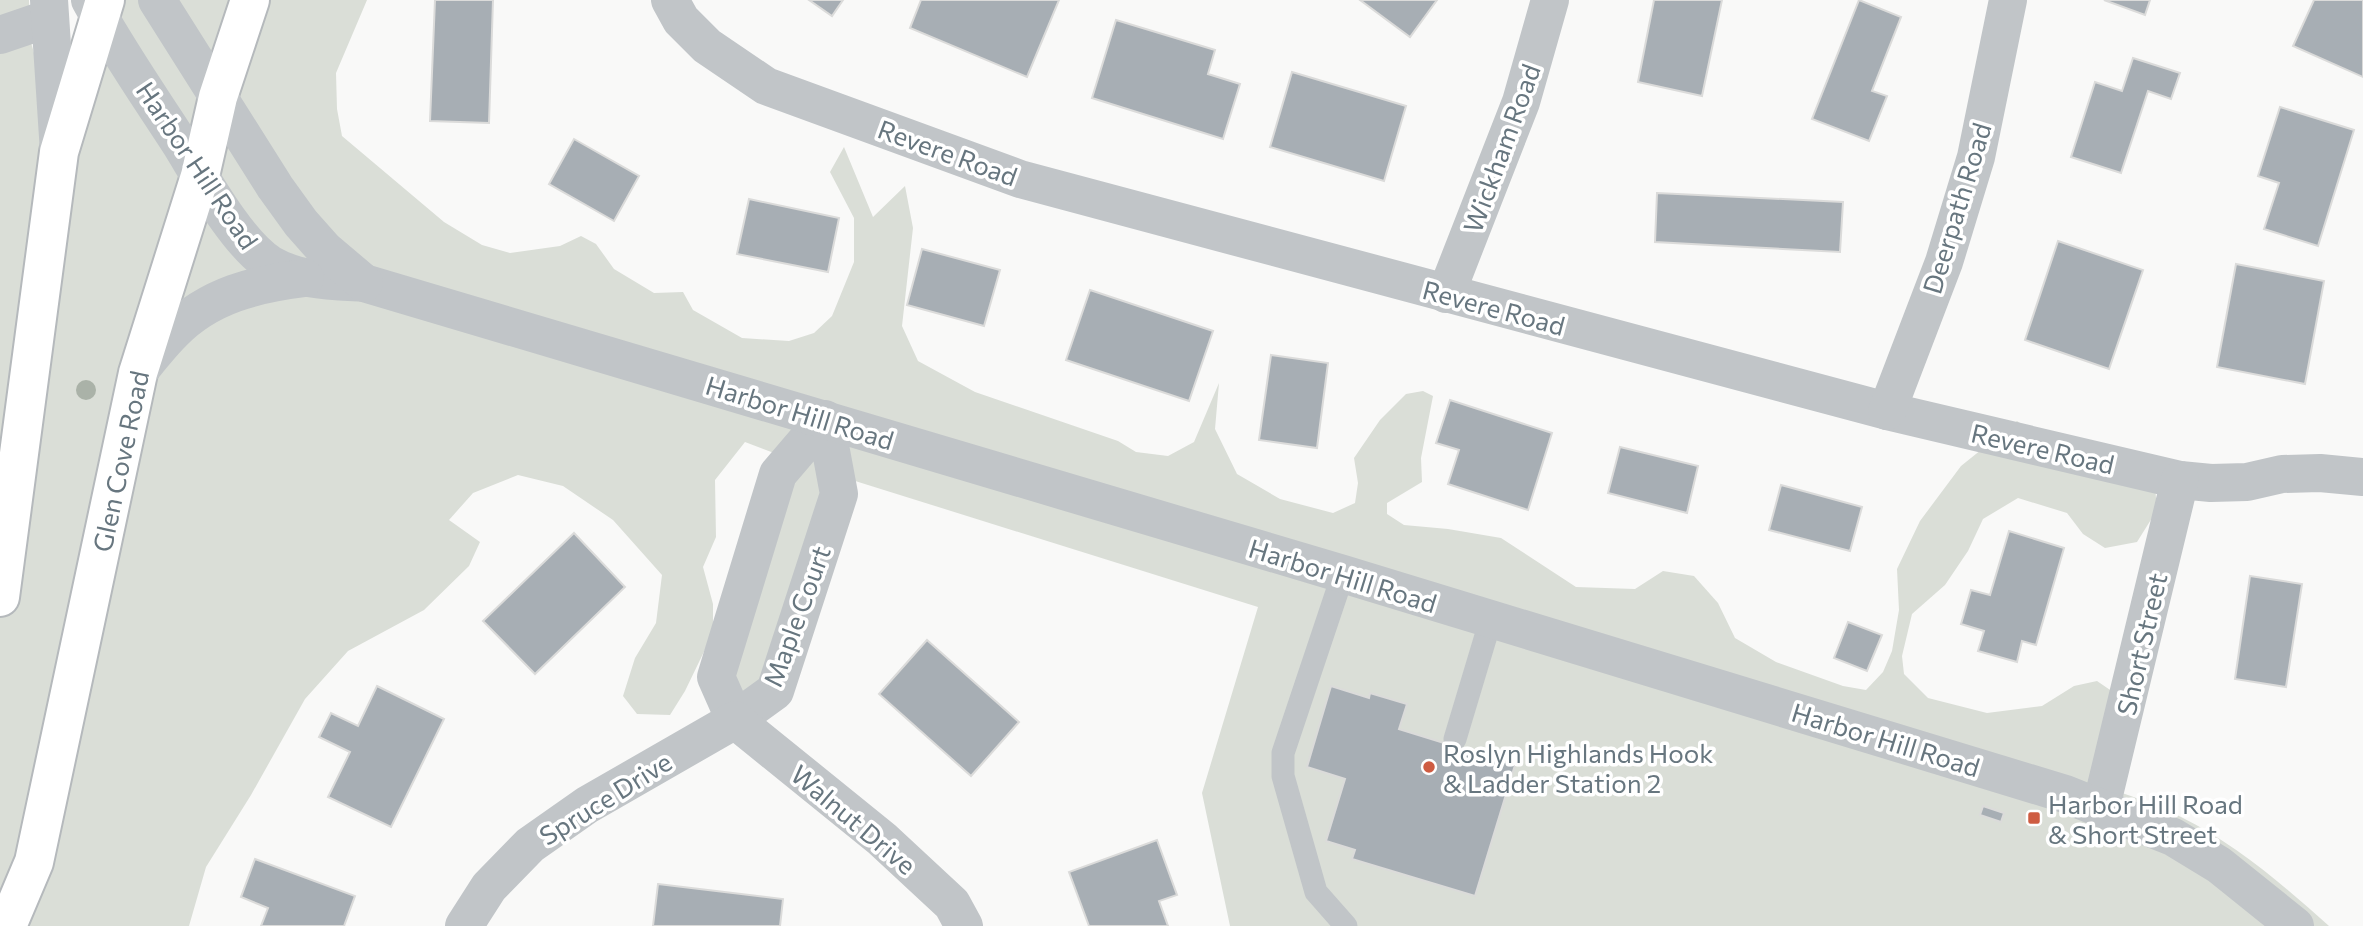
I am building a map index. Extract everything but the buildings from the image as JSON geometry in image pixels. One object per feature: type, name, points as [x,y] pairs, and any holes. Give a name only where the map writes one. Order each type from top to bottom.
[{"type":"main road","name":"Glen Cove Road","points":[[7,926],[34,862],[138,373],[200,176],[218,97],[250,0]]},
{"type":"main road","points":[[0,597],[59,152],[98,6]]},
{"type":"street","name":"Harbor Hill Road","points":[[156,0],[301,223],[326,250],[364,283]]},
{"type":"street","name":"Revere Road","points":[[670,0],[681,20],[707,46],[766,86],[1020,179],[1887,411],[2180,480],[2211,483],[2247,481],[2282,474],[2319,473],[2363,477]]},
{"type":"street","name":"Wickham Road","points":[[1446,294],[1521,102],[1550,0]]},
{"type":"street","name":"Deerpath Road","points":[[1887,411],[1944,262],[1976,157],[2008,0]]},
{"type":"street","name":"Harbor Hill Road","points":[[98,6],[200,176],[238,232],[262,258],[288,273],[305,278],[364,283],[1980,767],[2101,807],[2173,837],[2219,865],[2295,926]]},
{"type":"street","points":[[0,35],[50,9],[59,152]]},
{"type":"street","points":[[138,373],[174,330],[201,309],[232,292],[268,282],[305,278]]},
{"type":"street","name":"Maple Court","points":[[825,419],[839,494],[775,691],[735,720],[716,677],[778,474],[825,419]]},
{"type":"street","name":"Short Street","points":[[2101,807],[2180,480]]},
{"type":"street","name":"Spruce Drive","points":[[464,926],[489,887],[530,845],[587,805],[735,720]]},
{"type":"street","name":"Walnut Drive","points":[[735,720],[882,839],[952,904],[964,926]]},
{"type":"lane","points":[[1343,575],[1283,753],[1283,776],[1316,892],[1346,926]]},
{"type":"lane","points":[[1455,739],[1491,619]]},
{"type":"shaded area","points":[[0,0],[29,0],[30,39],[58,149],[89,0],[367,0],[336,73],[337,109],[342,136],[444,222],[482,245],[510,253],[560,246],[581,236],[596,244],[614,269],[654,293],[683,292],[693,310],[742,338],[789,341],[814,333],[832,316],[854,262],[854,218],[830,172],[844,147],[873,217],[905,186],[913,228],[902,326],[918,361],[975,392],[1118,441],[1136,452],[1168,456],[1194,442],[1219,383],[1215,429],[1237,474],[1280,499],[1333,513],[1355,503],[1358,483],[1354,458],[1380,420],[1406,394],[1423,391],[1433,396],[1421,458],[1422,482],[1387,503],[1387,514],[1404,525],[1501,538],[1576,587],[1635,589],[1663,571],[1694,576],[1718,603],[1735,638],[1776,662],[1843,686],[1866,690],[1883,672],[1892,651],[1899,610],[1897,569],[1920,521],[1961,466],[2017,421],[2053,446],[2155,486],[2157,510],[2137,542],[2105,548],[2083,534],[2067,513],[2018,498],[1983,519],[1968,551],[1945,585],[1912,614],[1902,656],[1904,674],[1928,698],[1987,713],[2042,706],[2074,686],[2097,681],[2116,694],[2100,785],[2171,812],[2221,840],[2276,881],[2329,926],[1230,926],[1202,793],[1258,607],[836,475],[775,691],[735,720],[716,677],[790,459],[745,442],[715,480],[716,537],[703,567],[713,604],[713,633],[685,691],[670,715],[637,714],[623,696],[635,658],[656,623],[662,575],[613,520],[563,486],[518,475],[473,493],[449,520],[480,542],[469,566],[424,610],[348,651],[305,699],[251,795],[206,867],[189,926],[21,926],[138,373],[0,926]]},
{"type":"place","name":"Roslyn Highlands Hook & Ladder Station 2","points":[[1429,767]]},
{"type":"place","name":"Harbor Hill Road & Short Street","points":[[2034,818]]}]
